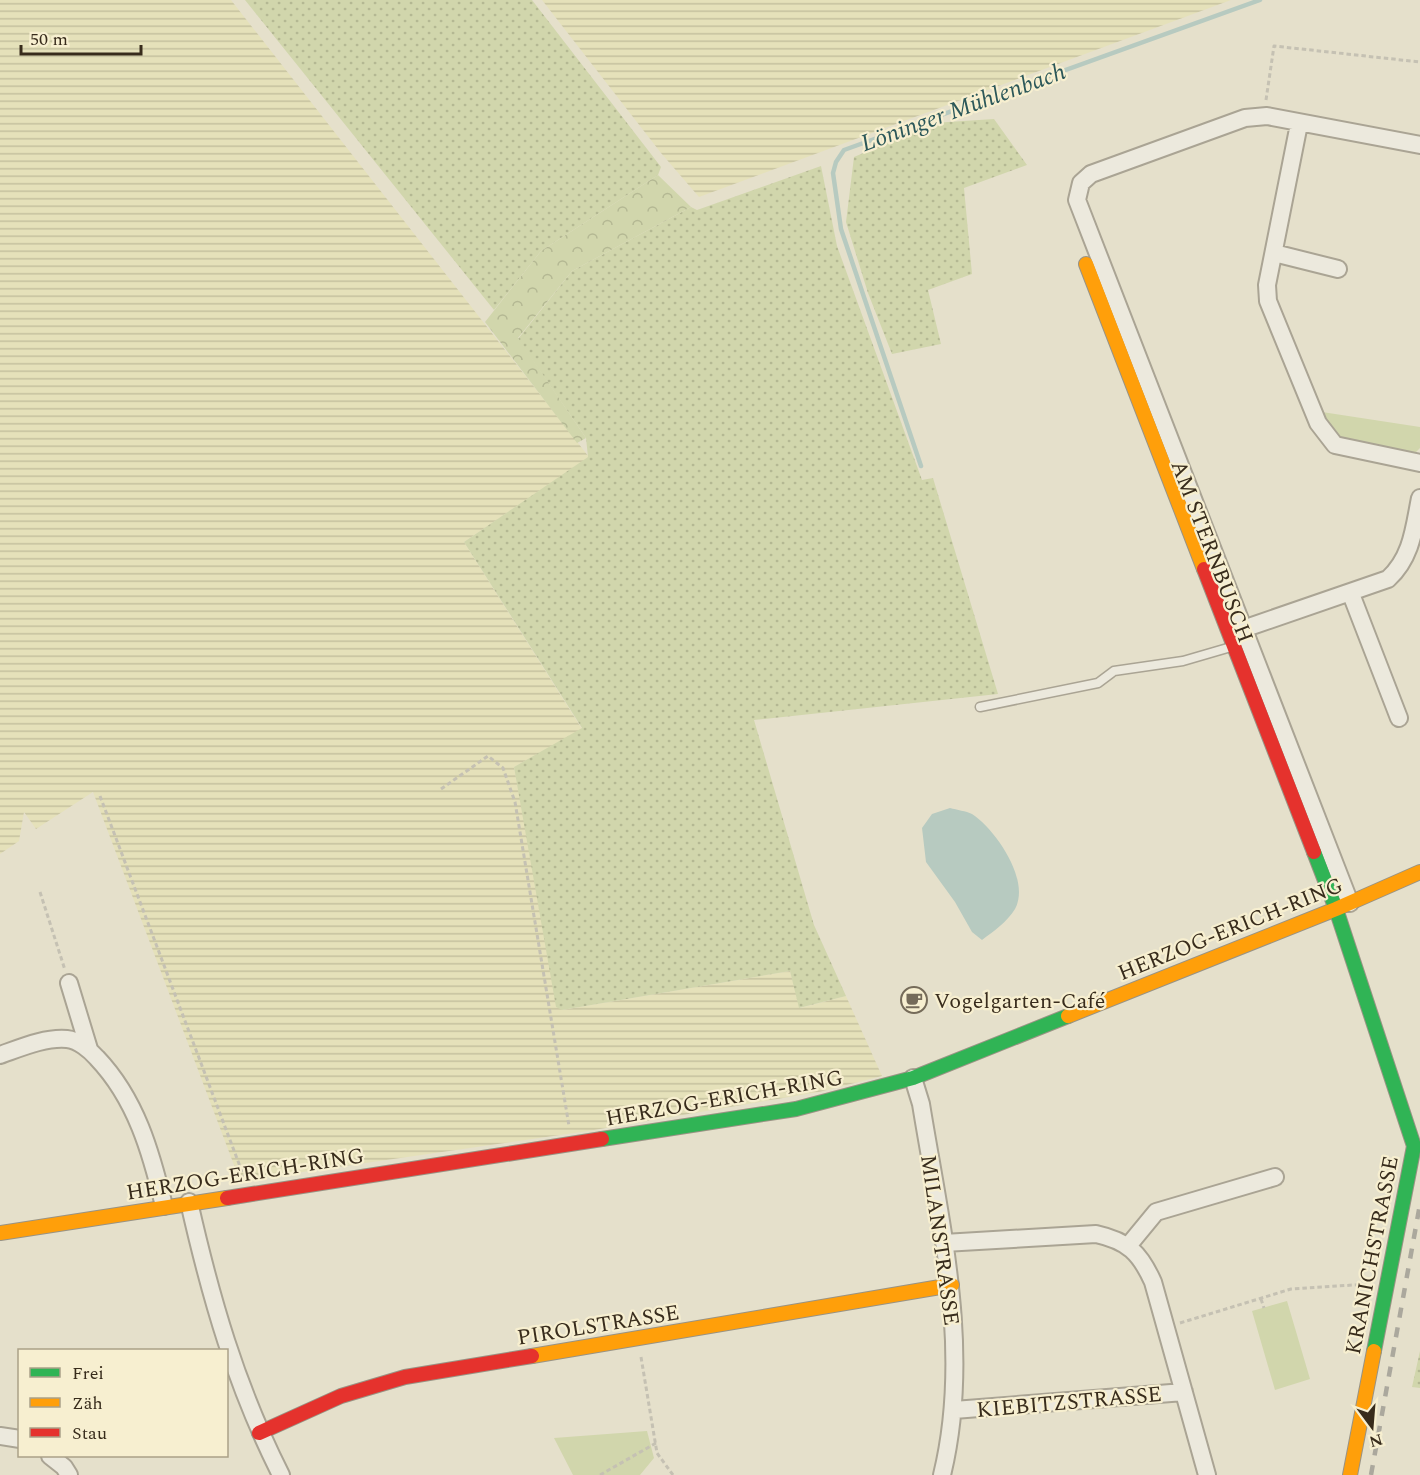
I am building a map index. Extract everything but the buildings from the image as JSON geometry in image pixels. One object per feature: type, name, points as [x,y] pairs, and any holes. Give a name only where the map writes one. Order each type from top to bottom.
[{"type":"street","points":[[1263,117],[1420,145]]},
{"type":"street","name":"AM STERNBUSCH","points":[[1263,117],[1245,118],[1211,129],[1091,174],[1081,183],[1077,200],[1175,472],[1234,646],[1343,906]]},
{"type":"street","points":[[1299,124],[1267,285],[1268,301],[1326,435],[1335,446],[1420,463]]},
{"type":"street","points":[[1274,253],[1338,269]]},
{"type":"street","name":"AM STERNBUSCH","points":[[1086,264],[1243,629],[1343,906]]},
{"type":"street","points":[[1243,629],[1351,594],[1388,579],[1400,568],[1409,552],[1420,498]]},
{"type":"street","points":[[1351,594],[1399,718]]},
{"type":"street","name":"HERZOG-ERICH-RING","points":[[0,1233],[796,1109],[912,1078],[1343,906],[1420,872]]},
{"type":"street","name":"KRANICHSTRASSE","points":[[1343,906],[1414,1146],[1350,1475]]},
{"type":"street","points":[[69,983],[89,1049]]},
{"type":"street","points":[[0,1055],[30,1044],[68,1039],[89,1049],[114,1075],[133,1109],[148,1145],[164,1206]]},
{"type":"street","name":"MILANSTRASSE","points":[[912,1078],[921,1104],[951,1285],[954,1316],[954,1410],[942,1475]]},
{"type":"street","points":[[1128,1246],[1156,1212],[1275,1177]]},
{"type":"street","points":[[189,1202],[209,1291],[228,1349]]},
{"type":"street","points":[[944,1243],[1096,1233],[1116,1238],[1128,1246],[1145,1265],[1167,1327],[1208,1475]]},
{"type":"street","name":"PIROLSTRASSE","points":[[259,1433],[341,1396],[405,1377],[951,1285]]},
{"type":"street","points":[[228,1350],[259,1433],[281,1475]]},
{"type":"street","name":"KIEBITZSTRASSE","points":[[954,1410],[1184,1392]]},
{"type":"street","points":[[0,1436],[18,1439]]},
{"type":"street","points":[[52,1457],[69,1475]]},
{"type":"lane","points":[[980,707],[1098,683],[1114,671],[1183,661],[1234,646]]},
{"type":"path","points":[[1263,117],[1274,45],[1420,62]]},
{"type":"path","points":[[441,789],[488,756],[503,768],[514,802],[573,1145]]},
{"type":"path","points":[[100,796],[250,1193]]},
{"type":"path","points":[[40,892],[69,983]]},
{"type":"path","points":[[1167,1327],[1291,1289],[1388,1283]]},
{"type":"path","points":[[1261,1299],[1264,1308]]},
{"type":"path","points":[[638,1339],[657,1453],[673,1475]]},
{"type":"path","points":[[600,1475],[656,1443]]},
{"type":"shaded area","points":[[0,0],[231,0],[589,457],[464,542],[582,729],[514,767],[562,1010],[790,971],[800,1008],[846,996],[882,1076],[819,1092],[588,1131],[240,1181],[93,792],[36,829],[24,812],[19,841],[0,854]]},
{"type":"shaded area","points":[[542,0],[1231,0],[699,197],[661,153]]},
{"type":"shaded area","points":[[950,808],[972,814],[991,831],[1008,856],[1018,884],[1019,897],[1012,914],[982,940],[972,932],[955,902],[926,862],[922,828],[932,814]]},
{"type":"green space","points":[[245,0],[532,0],[661,167],[658,175],[541,251],[494,310]]},
{"type":"green space","points":[[994,119],[1027,165],[964,188],[972,274],[928,290],[941,344],[892,354],[868,293],[846,222],[854,157],[933,123]]},
{"type":"green space","points":[[821,166],[837,246],[922,480],[933,478],[998,694],[754,720],[814,925],[846,996],[799,1008],[790,971],[562,1010],[556,1007],[514,767],[582,728],[464,542],[588,457],[586,438],[518,339],[572,271],[691,207],[697,210]]},
{"type":"green space","points":[[658,175],[691,207],[572,271],[518,338],[586,438],[577,443],[485,322],[541,251]]},
{"type":"green space","points":[[1322,412],[1420,427],[1420,448],[1415,453],[1352,444],[1332,431]]},
{"type":"green space","points":[[1287,1301],[1310,1379],[1275,1390],[1252,1311]]},
{"type":"green space","points":[[1420,1351],[1420,1388],[1412,1387]]},
{"type":"green space","points":[[647,1431],[654,1458],[640,1475],[573,1475],[554,1438]]},
{"type":"waterway","name":"Löninger Mühlenbach","points":[[921,466],[841,229],[833,173],[836,162],[844,150],[1260,0]]},
{"type":"railway","points":[[1371,1475],[1420,1204]]},
{"type":"traffic: fast","points":[[1314,852],[1336,909],[1414,1146],[1374,1351]]},
{"type":"traffic: fast","points":[[602,1139],[796,1109],[913,1078],[1068,1016]]},
{"type":"traffic: slow","points":[[1086,264],[1204,569]]},
{"type":"traffic: slow","points":[[1068,1016],[1336,909],[1420,872]]},
{"type":"traffic: slow","points":[[0,1233],[227,1198]]},
{"type":"traffic: slow","points":[[532,1356],[952,1285]]},
{"type":"traffic: slow","points":[[1350,1475],[1374,1351]]},
{"type":"traffic: jam","points":[[1204,569],[1314,852]]},
{"type":"traffic: jam","points":[[227,1198],[602,1139]]},
{"type":"traffic: jam","points":[[259,1433],[341,1396],[405,1377],[532,1356]]},
{"type":"place","name":"Vogelgarten-Café","points":[[914,1000]]}]
